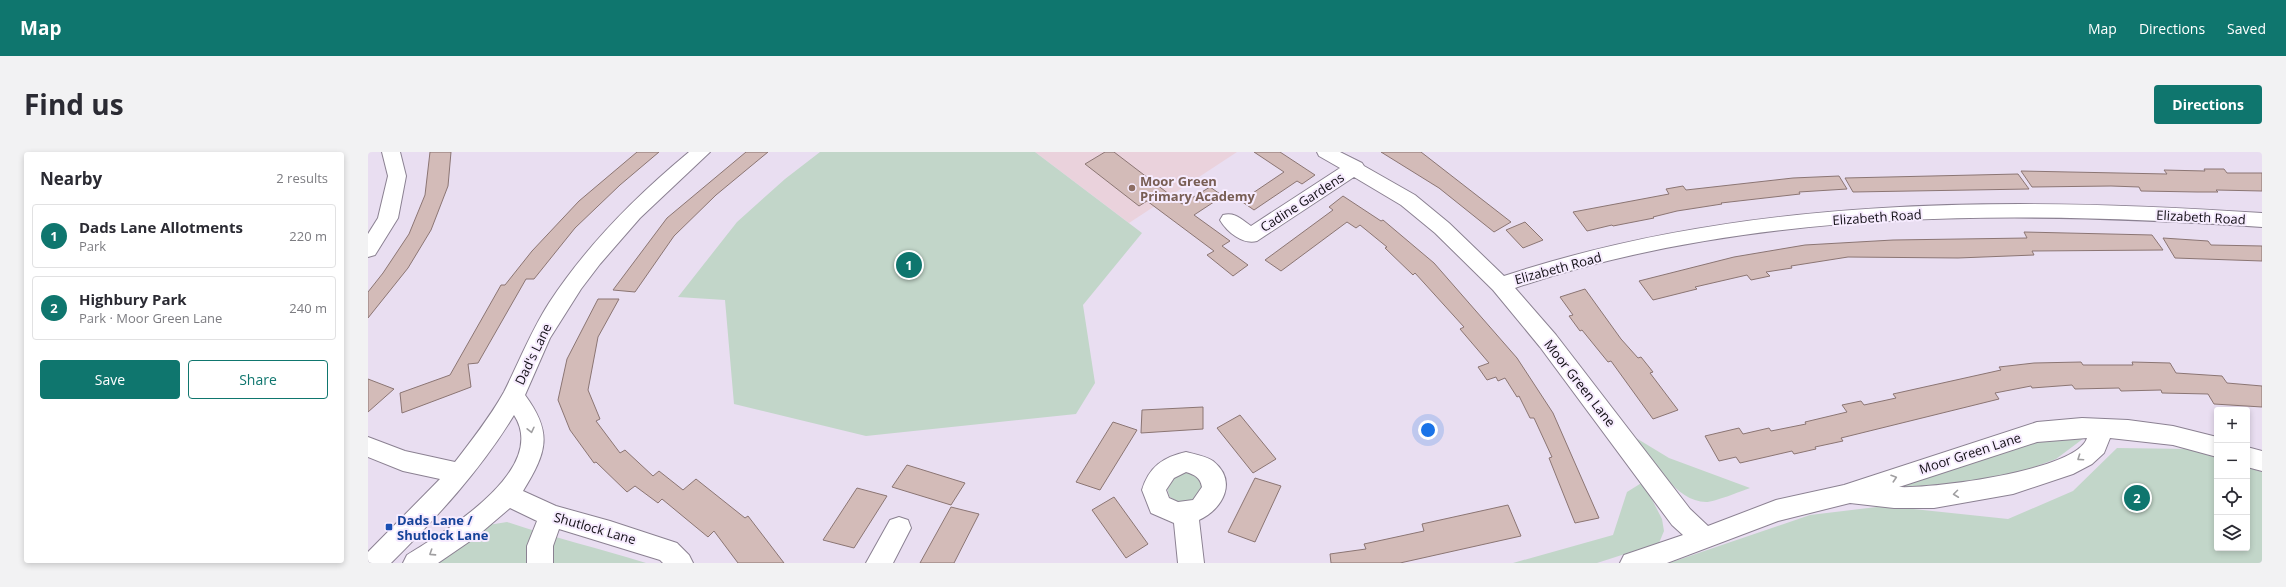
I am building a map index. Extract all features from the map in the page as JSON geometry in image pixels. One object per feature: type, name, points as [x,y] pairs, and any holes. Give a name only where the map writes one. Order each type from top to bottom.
[{"type":"street","points":[[368,250],[388,218],[397,176],[391,152]]},
{"type":"street","name":"Dad's Lane","points":[[374,563],[409,529],[460,473],[489,434],[513,396],[540,337],[562,298],[598,250],[634,210],[673,174],[701,152]]},
{"type":"street","name":"Moor Green Lane","points":[[1326,152],[1355,167],[1408,200],[1442,228],[1500,285],[1558,353],[1681,517],[1704,539],[1776,511],[1844,495],[2037,432],[2068,428],[2100,428],[2185,437],[2214,446]]},
{"type":"street","name":"Cadine Gardens","points":[[1230,220],[1250,236],[1355,167]]},
{"type":"street","name":"Elizabeth Road","points":[[1500,285],[1534,272],[1659,242],[1780,224],[1942,213],[2087,211],[2262,220]]},
{"type":"street","points":[[416,563],[464,532],[508,495],[526,466],[533,441],[532,428],[513,396]]},
{"type":"street","name":"Moor Green Lane","points":[[1844,495],[1918,498],[1982,491],[2062,468],[2074,462],[2096,445],[2100,428]]},
{"type":"street","points":[[368,447],[403,461],[460,473]]},
{"type":"street","points":[[2250,458],[2262,461]]},
{"type":"street","name":"Shutlock Lane","points":[[508,495],[551,516],[610,532],[668,551],[680,563]]},
{"type":"street","points":[[1186,514],[1192,563]]},
{"type":"street","points":[[540,563],[540,546],[551,516]]},
{"type":"street","points":[[879,563],[899,528]]},
{"type":"street","points":[[1632,563],[1704,539]]},
{"type":"shaded area","name":"Moor Green Primary Academy","points":[[1035,152],[1237,152],[1129,223]]},
{"type":"green space","points":[[820,152],[1035,152],[1142,233],[1083,305],[1095,383],[1076,414],[866,436],[734,404],[725,300],[678,297],[737,222],[785,179]]},
{"type":"green space","points":[[2088,435],[2056,459],[1980,487],[1862,492],[2038,437]]},
{"type":"green space","points":[[1636,438],[1669,458],[1750,488],[1710,502],[1695,500],[1685,495],[1666,478]]},
{"type":"green space","points":[[2117,448],[2190,449],[2214,457],[2214,551],[2250,551],[2250,468],[2262,472],[2262,563],[1669,563],[1810,515],[1885,506],[2008,519],[2073,491]]},
{"type":"green space","points":[[1185,472],[1200,478],[1203,486],[1193,500],[1184,503],[1174,500],[1169,496],[1167,486],[1174,476]]},
{"type":"green space","points":[[1643,482],[1662,519],[1664,531],[1659,543],[1597,563],[1513,563],[1613,535],[1627,492]]},
{"type":"green space","points":[[507,522],[646,563],[429,563],[482,526]]},
{"type":"building","points":[[430,152],[451,152],[448,186],[431,230],[408,268],[368,318],[368,292],[383,273],[409,234],[425,195]]},
{"type":"building","points":[[637,152],[659,152],[620,185],[575,228],[534,279],[526,279],[478,363],[468,364],[471,387],[402,413],[400,393],[450,375],[501,285],[505,285],[532,251],[579,201]]},
{"type":"building","points":[[746,152],[768,152],[716,195],[674,236],[635,292],[613,290],[667,218]]},
{"type":"building","points":[[1105,152],[1114,152],[1182,204],[1210,187],[1223,196],[1194,215],[1230,241],[1222,246],[1248,265],[1233,276],[1207,255],[1214,251],[1147,201],[1139,206],[1085,164]]},
{"type":"building","points":[[1254,152],[1280,152],[1315,175],[1302,184],[1297,181],[1254,210],[1241,201],[1284,172]]},
{"type":"building","points":[[1381,152],[1421,152],[1511,222],[1494,232],[1439,188]]},
{"type":"building","points":[[2204,169],[2224,169],[2227,173],[2262,173],[2262,191],[2141,191],[2139,187],[2111,186],[2032,187],[2021,171],[2167,174],[2164,170],[2205,171]]},
{"type":"building","points":[[2018,174],[2029,189],[1853,192],[1845,178]]},
{"type":"building","points":[[1839,176],[1847,189],[1799,192],[1800,194],[1721,203],[1722,204],[1677,211],[1653,217],[1654,218],[1587,231],[1573,212],[1669,194],[1666,189],[1683,186],[1686,190],[1793,178]]},
{"type":"building","points":[[1343,196],[1381,221],[1383,220],[1434,263],[1517,358],[1553,413],[1599,518],[1575,523],[1549,458],[1552,457],[1534,418],[1530,418],[1519,396],[1517,397],[1505,378],[1498,381],[1496,377],[1487,380],[1478,367],[1489,363],[1460,329],[1464,327],[1415,273],[1413,275],[1385,248],[1387,247],[1360,225],[1356,228],[1347,222],[1281,271],[1265,260],[1333,210],[1329,207]]},
{"type":"building","points":[[1525,222],[1543,240],[1523,248],[1506,230]]},
{"type":"building","points":[[2024,232],[2152,235],[2163,250],[2032,251],[2034,255],[1958,258],[1848,257],[1791,266],[1792,268],[1766,272],[1770,276],[1751,280],[1747,275],[1695,287],[1697,289],[1653,300],[1639,281],[1734,257],[1805,245],[1893,240],[2027,238]]},
{"type":"building","points":[[2163,238],[2208,241],[2211,245],[2262,246],[2262,261],[2175,258]]},
{"type":"building","points":[[1585,289],[1621,339],[1638,358],[1641,357],[1653,372],[1650,373],[1678,410],[1653,419],[1611,361],[1608,362],[1582,330],[1580,331],[1569,316],[1573,315],[1560,297]]},
{"type":"building","points":[[598,299],[619,299],[598,337],[588,390],[600,419],[596,421],[620,453],[625,450],[653,476],[659,471],[683,490],[696,479],[745,518],[748,516],[784,563],[738,563],[714,531],[708,537],[662,499],[658,503],[635,486],[627,492],[596,462],[594,463],[570,430],[558,400],[567,359]]},
{"type":"building","points":[[2081,362],[2083,365],[2133,365],[2132,362],[2170,363],[2176,373],[2222,376],[2227,383],[2262,386],[2262,407],[2214,404],[2208,394],[2162,393],[2161,390],[2121,391],[2119,388],[2075,389],[2072,385],[2032,388],[2031,386],[1995,393],[1999,399],[1841,438],[1843,441],[1815,447],[1816,449],[1794,454],[1792,451],[1740,463],[1736,457],[1719,461],[1705,436],[1739,428],[1743,434],[1769,428],[1771,431],[1806,424],[1805,422],[1847,412],[1842,405],[1861,401],[1864,405],[1896,398],[1893,394],[2001,370],[1999,367],[2034,363]]},
{"type":"building","points":[[368,379],[394,389],[368,412]]},
{"type":"building","points":[[1203,407],[1203,429],[1141,433],[1142,410]]},
{"type":"building","points":[[1240,415],[1276,459],[1253,473],[1217,428]]},
{"type":"building","points":[[1113,422],[1137,430],[1100,490],[1076,482]]},
{"type":"building","points":[[907,465],[965,483],[951,505],[892,487]]},
{"type":"building","points":[[1255,478],[1281,486],[1255,542],[1228,532]]},
{"type":"building","points":[[857,488],[887,496],[854,548],[823,540]]},
{"type":"building","points":[[1114,497],[1148,544],[1126,558],[1092,510]]},
{"type":"building","points":[[1508,505],[1521,536],[1400,563],[1331,563],[1330,554],[1366,549],[1364,544],[1424,531],[1422,524]]},
{"type":"building","points":[[951,507],[979,514],[954,563],[920,563]]},
{"type":"place","name":"Moor Green Primary Academy","points":[[1132,188]]},
{"type":"place","name":"Dads Lane Allotments","points":[[909,265]]},
{"type":"place","name":"Highbury Park","points":[[2137,498]]},
{"type":"place","name":"Dads Lane / Shutlock Lane","points":[[389,527]]}]
